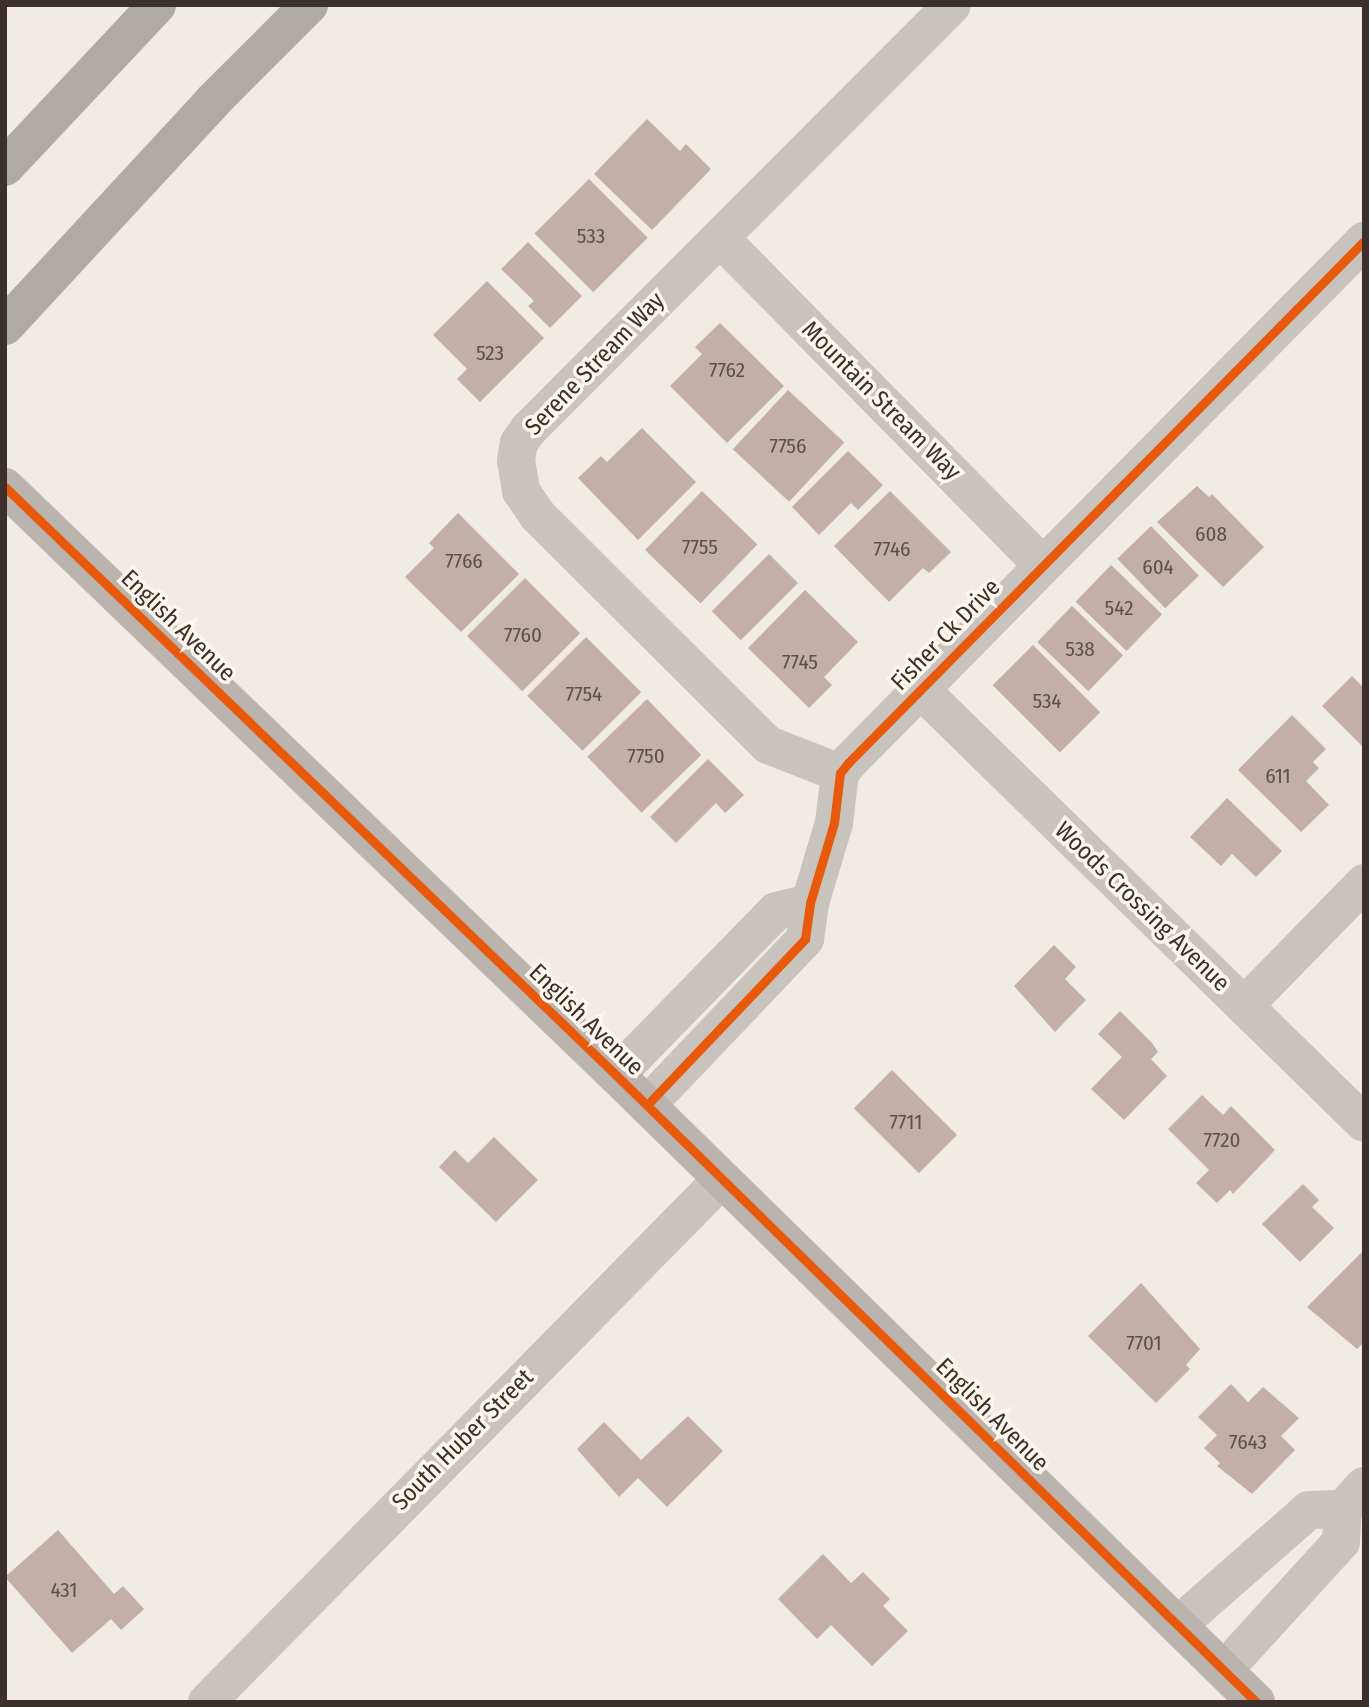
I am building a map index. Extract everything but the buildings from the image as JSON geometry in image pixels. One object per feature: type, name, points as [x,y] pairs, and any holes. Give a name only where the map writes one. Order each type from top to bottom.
[{"type":"highway","points":[[5,167],[158,5]]},
{"type":"highway","points":[[5,326],[213,101],[309,5]]},
{"type":"street","name":"Serene Stream Way","points":[[840,773],[768,745],[538,516],[521,491],[517,475],[519,443],[528,430],[953,5]]},
{"type":"street","name":"Mountain Stream Way","points":[[720,238],[1041,564]]},
{"type":"street","name":"Fisher Ck Drive","points":[[840,773],[1041,564],[1364,242]]},
{"type":"street","name":"English Avenue","points":[[15,496],[647,1105],[1256,1702]]},
{"type":"street","name":"Woods Crossing Avenue","points":[[921,690],[1364,1124]]},
{"type":"street","points":[[647,1105],[805,939],[810,902],[834,823],[840,773]]},
{"type":"street","points":[[1244,1006],[1364,883]]},
{"type":"street","points":[[616,1075],[776,911],[810,902]]},
{"type":"street","name":"South Huber Street","points":[[207,1702],[721,1180]]},
{"type":"street","points":[[1178,1625],[1309,1510],[1354,1498]]},
{"type":"street","points":[[1224,1670],[1341,1542],[1354,1498]]},
{"type":"cycle path","points":[[647,1105],[805,939],[810,903],[834,823],[840,773],[849,762],[1364,241]]},
{"type":"cycle path","points":[[5,487],[616,1075],[1256,1702]]}]
